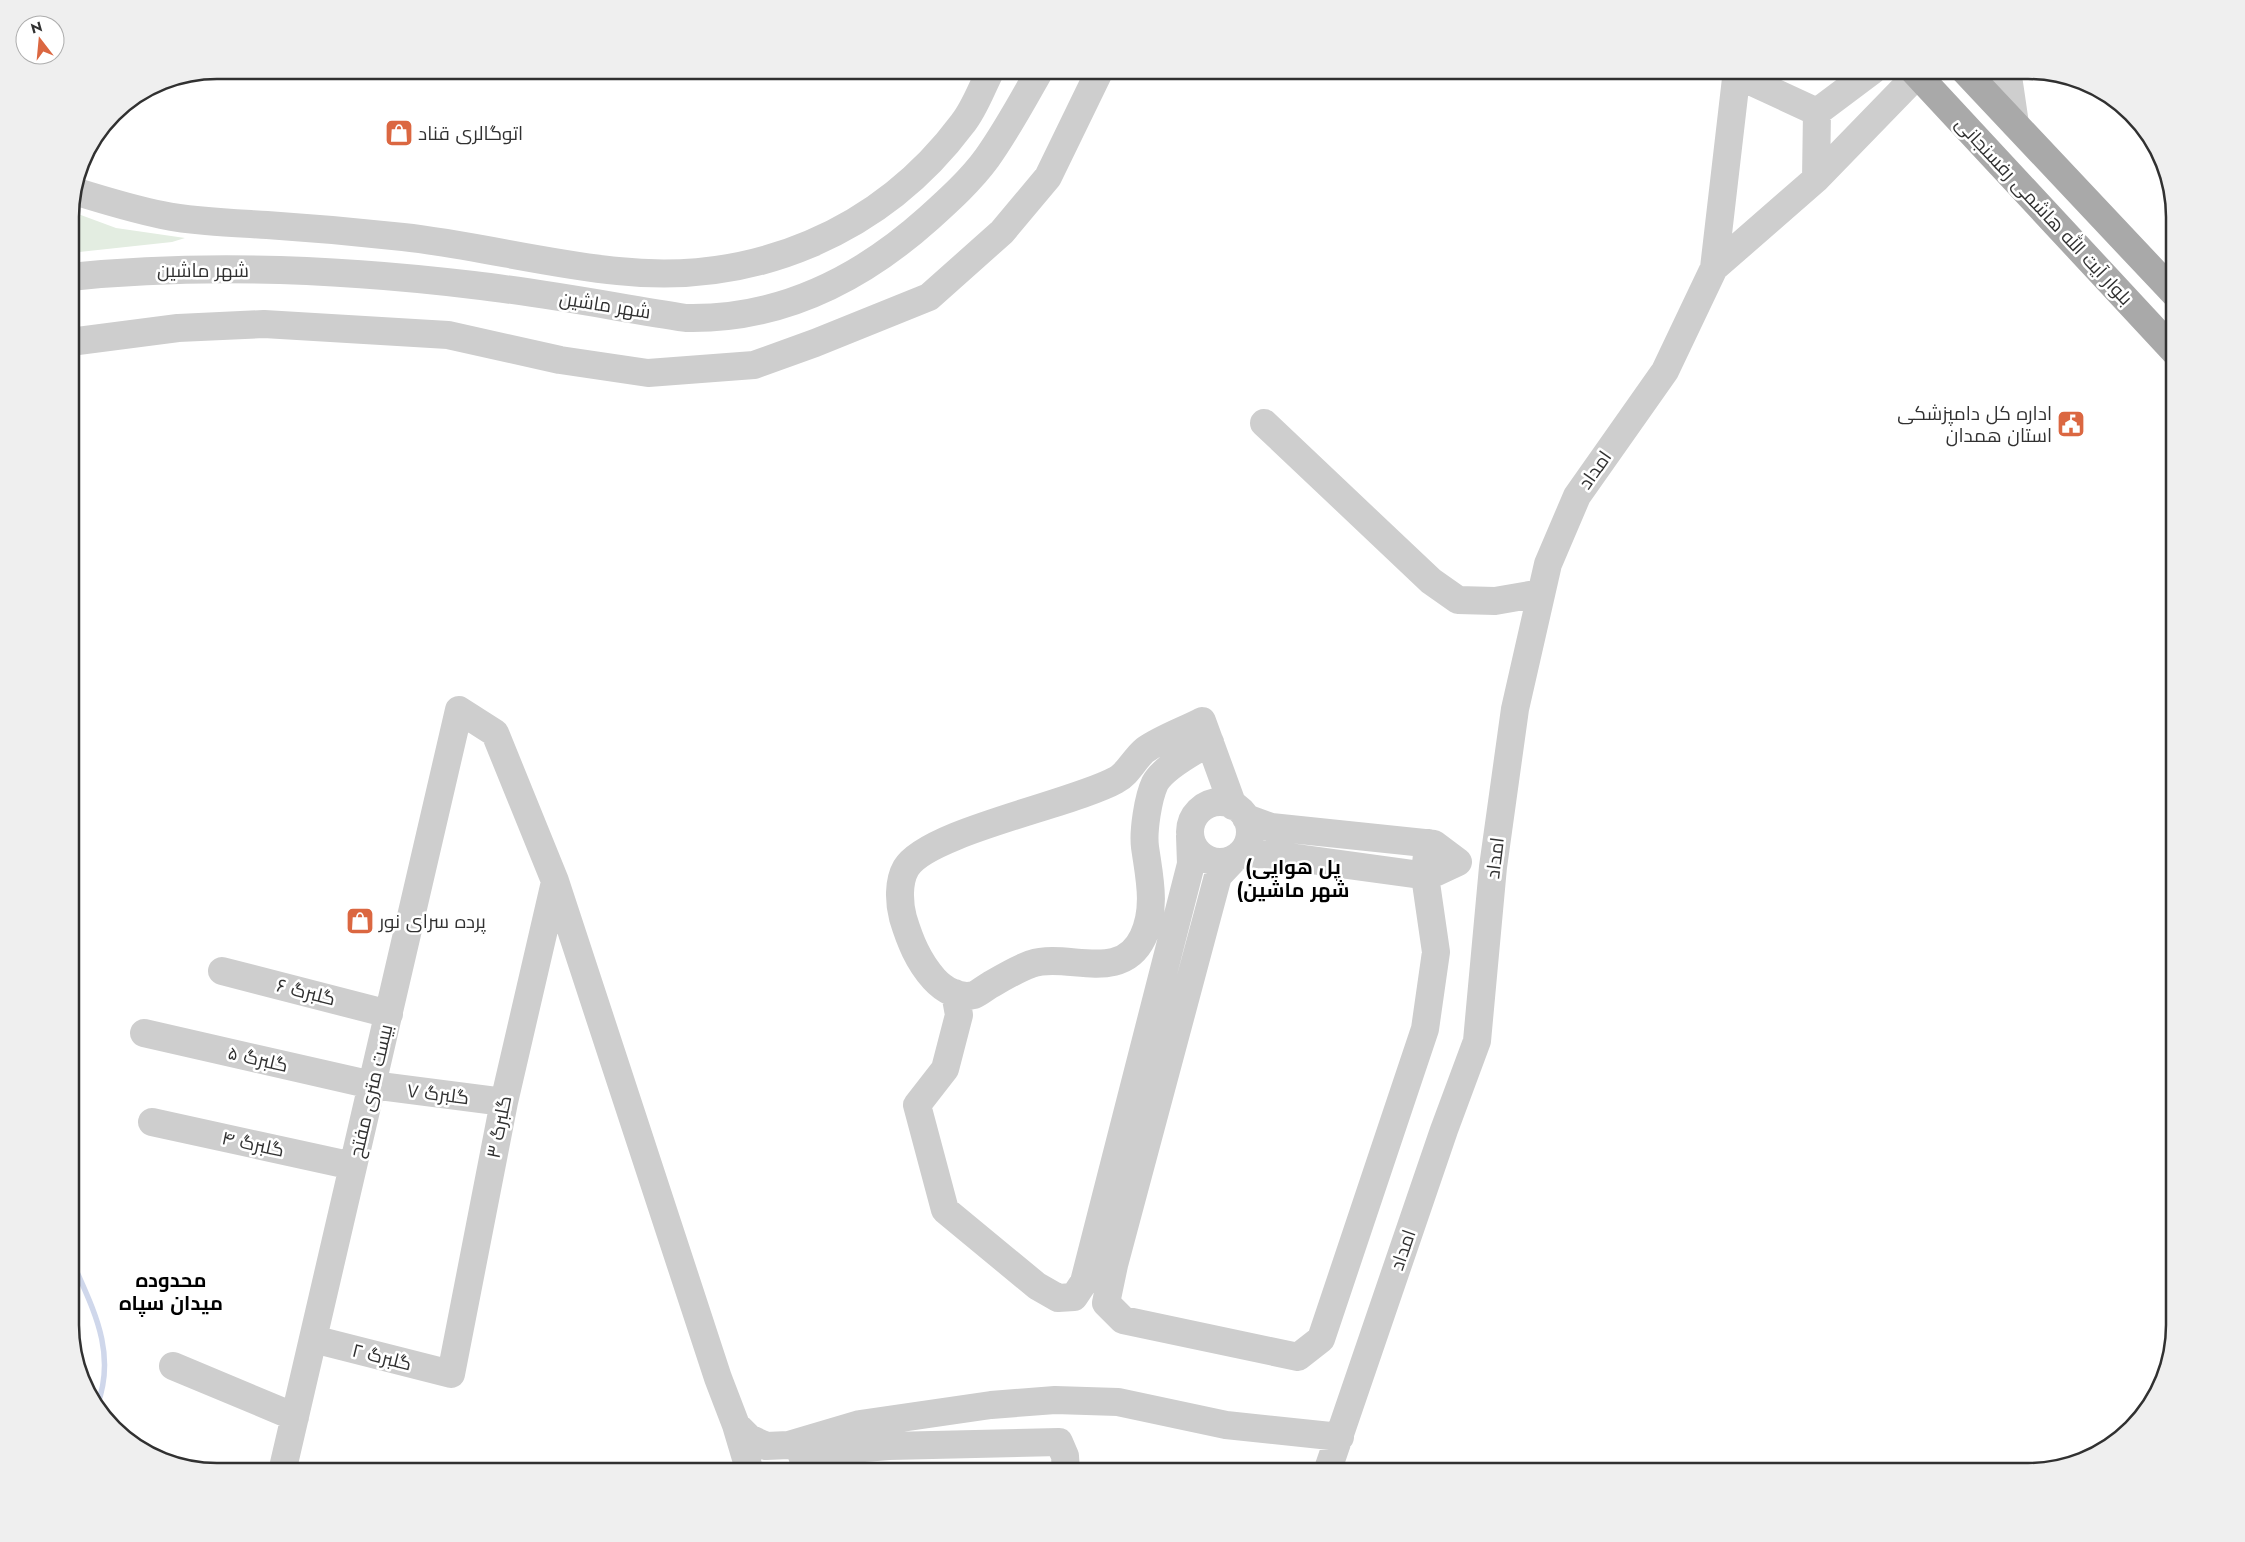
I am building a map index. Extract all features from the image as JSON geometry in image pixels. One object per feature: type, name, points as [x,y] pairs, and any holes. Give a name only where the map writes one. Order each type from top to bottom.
[{"type":"main road","name":"بلوار آیت الله هاشمی رفسنجانی","points":[[1923,79],[2166,342]]},
{"type":"main road","name":"بلوار آیت الله هاشمی رفسنجانی","points":[[1972,79],[2166,284]]},
{"type":"street","name":"شهر ماشین","points":[[81,193],[163,215],[406,237],[618,271],[666,274],[702,272],[747,265],[792,252],[843,229],[892,194],[932,162],[965,121],[987,79]]},
{"type":"street","name":"شهر ماشین","points":[[79,276],[133,270],[247,270],[393,276],[475,285],[686,318],[715,319],[746,314],[788,304],[829,287],[872,264],[913,232],[949,200],[986,159],[1013,119],[1035,79]]},
{"type":"street","points":[[79,341],[178,328],[264,324],[448,335],[560,360],[648,373],[754,365],[815,343],[929,297],[1002,232],[1048,177],[1096,79]]},
{"type":"street","points":[[1714,268],[1736,79]]},
{"type":"street","points":[[1749,79],[1817,112]]},
{"type":"street","points":[[1817,112],[1861,79]]},
{"type":"street","points":[[1714,268],[1816,180],[1910,79]]},
{"type":"street","points":[[2006,79],[2009,83],[2015,124]]},
{"type":"street","points":[[1816,180],[1817,112]]},
{"type":"street","name":"امداد","points":[[1330,1463],[1444,1130],[1477,1041],[1493,866],[1515,709],[1548,564],[1577,496],[1665,371],[1714,268]]},
{"type":"street","points":[[1264,423],[1431,581],[1458,600],[1496,601],[1541,593]]},
{"type":"street","name":"بیست متری مفتح","points":[[284,1463],[459,710],[495,733],[555,881]]},
{"type":"street","points":[[955,993],[959,1015],[945,1069],[917,1105],[945,1210],[1037,1286],[1058,1298],[1074,1297],[1097,1284],[1218,876],[1246,848],[1250,828],[1240,812],[1202,721],[1145,750],[1118,780],[960,834],[924,851],[906,868],[900,890],[901,909],[908,936],[918,959],[935,980],[949,992],[974,995],[1030,964],[1053,960],[1079,964],[1114,963],[1131,954],[1144,937],[1151,906],[1151,879],[1145,844],[1148,809],[1156,782],[1180,759],[1210,742]]},
{"type":"street","points":[[1428,843],[1425,876],[1436,952],[1426,1029],[1321,1339],[1298,1357],[1123,1320],[1106,1304],[1097,1284],[1191,864],[1190,836],[1194,818],[1206,806],[1215,803],[1240,812],[1271,827],[1428,843],[1434,844],[1458,862]]},
{"type":"street","points":[[1190,836],[1199,854],[1207,859],[1226,862],[1237,857],[1267,854],[1425,876],[1458,862],[1493,866]]},
{"type":"street","points":[[555,881],[747,1463]]},
{"type":"street","name":"گلبرگ ۳","points":[[451,1374],[504,1102],[555,881]]},
{"type":"street","name":"گلبرگ ۶","points":[[222,971],[389,1014]]},
{"type":"street","name":"گلبرگ ۵","points":[[144,1033],[372,1085]]},
{"type":"street","name":"گلبرگ ۷","points":[[372,1085],[504,1102]]},
{"type":"street","name":"گلبرگ ۴","points":[[152,1122],[353,1166]]},
{"type":"street","name":"گلبرگ ۲","points":[[313,1339],[451,1374]]},
{"type":"street","points":[[173,1366],[295,1417]]},
{"type":"street","points":[[736,1425],[749,1438],[766,1446],[789,1445],[860,1424],[991,1405],[1055,1400],[1118,1402],[1226,1425],[1340,1437]]},
{"type":"street","points":[[805,1463],[801,1453],[888,1446],[1058,1442],[1065,1456],[1065,1463]]},
{"type":"shaded area","points":[[79,214],[116,228],[185,238],[172,242],[79,252]]},
{"type":"waterway","points":[[79,1278],[93,1311],[103,1347],[105,1366],[99,1398]]},
{"type":"place","name":"اتوگالری قناد","points":[[399,133]]},
{"type":"place","name":"اداره کل دامپزشکی استان همدان","points":[[2071,424]]},
{"type":"place","name":"پرده سرای نور","points":[[360,921]]},
{"type":"district","name":"(پل هوایی (شهر ماشین","points":[[1293,878]]},
{"type":"district","name":"محدوده میدان سپاه","points":[[171,1292]]}]
